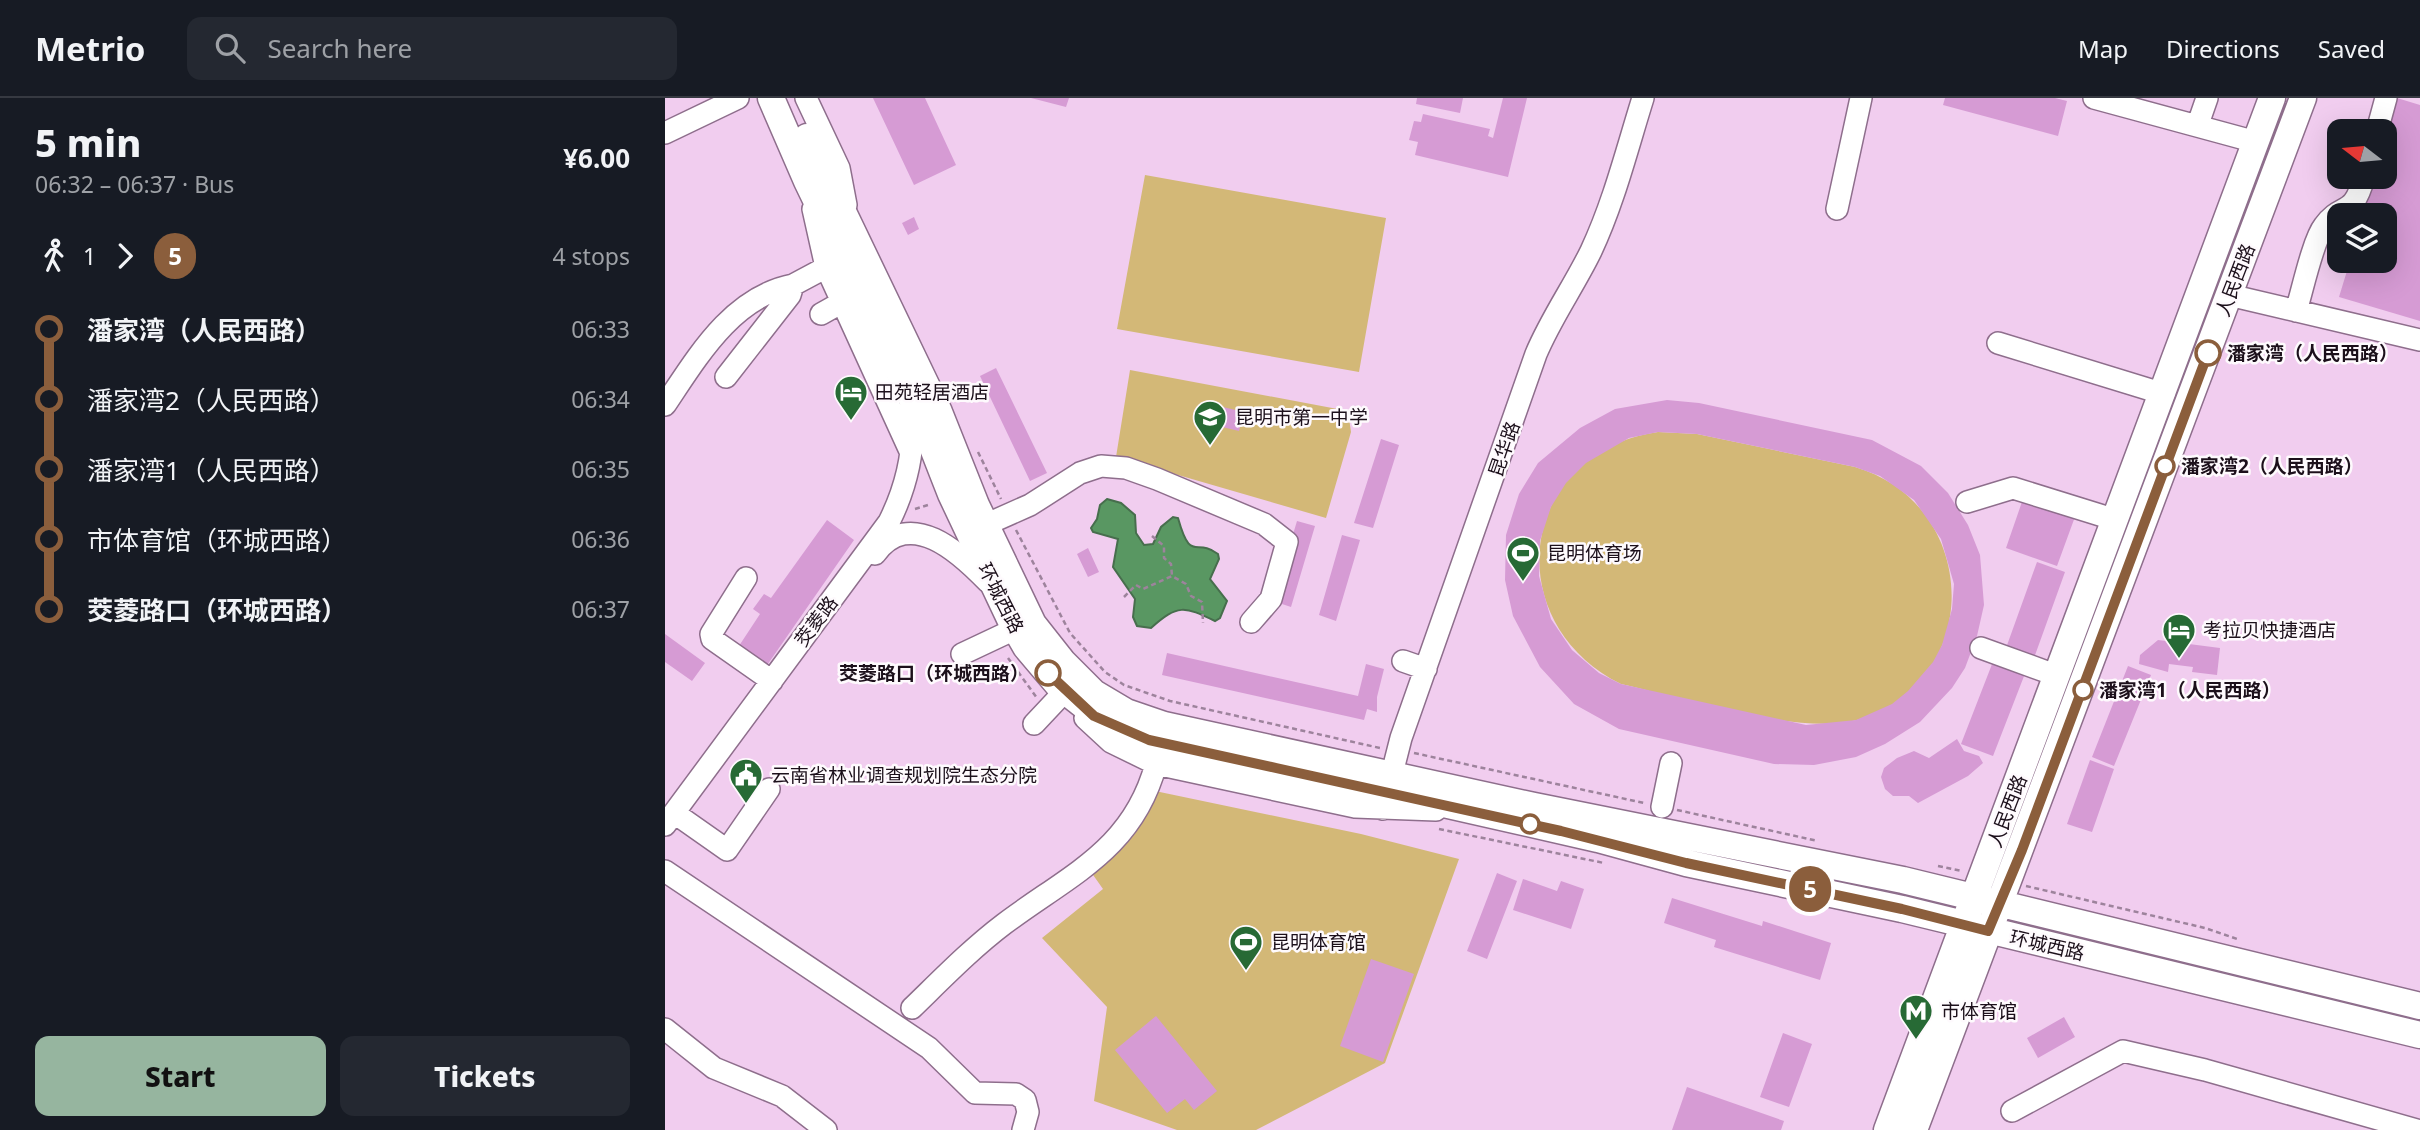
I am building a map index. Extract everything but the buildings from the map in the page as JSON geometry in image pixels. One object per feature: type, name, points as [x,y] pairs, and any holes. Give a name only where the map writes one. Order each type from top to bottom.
[{"type":"main road","name":"环城西路","points":[[771,98],[807,181],[836,263],[852,297],[910,396],[951,494],[1015,629],[1035,657],[1068,694],[1106,723],[1149,740],[1633,823],[1978,886],[2420,1006]]},
{"type":"main road","name":"环城西路","points":[[788,98],[939,412],[996,520],[1041,636],[1078,678],[1105,701],[1126,712],[1164,725],[1390,781],[1463,810],[1975,928],[2420,1035]]},
{"type":"main road","name":"人民西路","points":[[1914,1130],[1975,928],[1978,886],[2164,394],[2272,98]]},
{"type":"main road","name":"人民西路","points":[[1887,1130],[1975,928],[2004,892],[2303,98]]},
{"type":"street","points":[[665,133],[738,98]]},
{"type":"street","points":[[758,98],[788,134]]},
{"type":"street","points":[[806,98],[839,168],[850,225]]},
{"type":"street","name":"昆华路","points":[[1390,781],[1426,669],[1536,354],[1551,318],[1591,251],[1607,214],[1643,98]]},
{"type":"street","points":[[1836,209],[1861,98]]},
{"type":"street","points":[[2094,98],[2256,142]]},
{"type":"street","points":[[2197,124],[2207,98]]},
{"type":"street","points":[[2380,119],[2386,98]]},
{"type":"street","points":[[2296,311],[2322,227],[2334,216],[2349,209],[2359,197],[2361,189]]},
{"type":"street","points":[[665,405],[725,323],[771,289],[793,285],[836,263]]},
{"type":"street","points":[[726,377],[790,295],[793,285]]},
{"type":"street","points":[[2229,295],[2420,340]]},
{"type":"street","points":[[821,314],[852,297],[910,453]]},
{"type":"street","points":[[1998,343],[2164,394]]},
{"type":"street","name":"茭菱路","points":[[665,837],[672,821],[889,522],[902,493],[910,453],[913,430],[910,396]]},
{"type":"street","points":[[996,520],[1030,505],[1080,473],[1101,466],[1136,472],[1264,524],[1287,542],[1271,599],[1251,622]]},
{"type":"street","points":[[1967,502],[2013,488],[2116,520]]},
{"type":"street","name":"茭菱路","points":[[672,821],[878,549],[889,540],[912,535],[936,539],[955,549],[995,589]]},
{"type":"street","points":[[746,578],[711,634],[712,639],[772,681]]},
{"type":"street","points":[[963,654],[1015,629]]},
{"type":"street","points":[[1981,648],[2058,676]]},
{"type":"street","points":[[1403,661],[1426,669]]},
{"type":"street","points":[[1034,724],[1068,694],[1098,732],[1156,764],[1346,805],[1390,781]]},
{"type":"street","points":[[1662,807],[1671,763]]},
{"type":"street","points":[[912,1008],[975,946],[1119,839],[1148,789],[1156,764]]},
{"type":"street","points":[[672,821],[727,850],[769,789]]},
{"type":"street","points":[[665,871],[929,1048],[975,1093],[1016,1094],[1025,1100],[1028,1112],[1023,1130]]},
{"type":"street","points":[[665,1029],[715,1068],[782,1096],[827,1130]]},
{"type":"street","points":[[2013,1111],[2123,1051],[2181,1067],[2205,1070],[2417,1130]]},
{"type":"path","points":[[978,450],[996,520],[1070,633],[1105,672],[1124,685],[1170,701],[1346,742],[1390,781],[1662,807],[1829,843]]},
{"type":"path","points":[[908,505],[915,509],[928,505]]},
{"type":"path","points":[[915,509],[915,517]]},
{"type":"path","points":[[1152,536],[1161,540],[1164,558],[1171,564],[1172,576]]},
{"type":"path","points":[[1124,597],[1136,585],[1143,589],[1172,576]]},
{"type":"path","points":[[1172,576],[1187,584],[1191,596],[1202,601],[1203,623]]},
{"type":"path","points":[[1930,864],[1978,886]]},
{"type":"path","points":[[2004,892],[2205,928],[2251,943]]},
{"type":"shaded area","points":[[1145,175],[1386,218],[1359,372],[1117,329]]},
{"type":"shaded area","points":[[1130,370],[1348,411],[1351,432],[1326,518],[1116,457]]},
{"type":"shaded area","points":[[1658,432],[1697,434],[1855,467],[1897,487],[1927,517],[1945,554],[1952,594],[1946,634],[1929,671],[1899,701],[1857,720],[1833,724],[1804,723],[1707,706],[1621,684],[1581,656],[1555,621],[1541,582],[1541,542],[1552,504],[1576,471],[1611,446]]},
{"type":"shaded area","points":[[1107,499],[1121,503],[1135,515],[1136,533],[1144,545],[1153,544],[1161,527],[1173,517],[1178,518],[1190,545],[1210,549],[1218,554],[1219,559],[1210,579],[1227,601],[1220,618],[1215,621],[1196,612],[1181,610],[1168,615],[1151,628],[1137,626],[1133,617],[1135,599],[1113,567],[1118,539],[1093,532],[1091,528],[1097,519],[1100,505]]},
{"type":"shaded area","name":"昆明体育馆","points":[[1155,791],[1361,834],[1459,859],[1385,1063],[1256,1130],[1177,1130],[1094,1101],[1107,1007],[1042,938],[1103,889],[1091,872],[1125,844]]},
{"type":"bus line","name":"5","points":[[1048,673],[1070,697],[1094,716],[1118,729],[1149,740],[1598,839],[1686,863],[1902,909],[1988,931],[2022,850],[2208,353]]},
{"type":"place","name":"潘家湾（人民西路）","points":[[2208,353]]},
{"type":"place","name":"田苑轻居酒店","points":[[851,422]]},
{"type":"place","name":"昆明市第一中学","points":[[1210,447]]},
{"type":"place","name":"潘家湾2（人民西路）","points":[[2165,466]]},
{"type":"place","name":"昆明体育场","points":[[1523,583]]},
{"type":"place","name":"考拉贝快捷酒店","points":[[2179,660]]},
{"type":"place","name":"茭菱路口（环城西路）","points":[[1048,673]]},
{"type":"place","name":"潘家湾1（人民西路）","points":[[2083,690]]},
{"type":"place","name":"云南省林业调查规划院生态分院","points":[[746,805]]},
{"type":"place","name":"昆明体育馆","points":[[1246,972]]},
{"type":"place","name":"市体育馆","points":[[1916,1041]]}]
